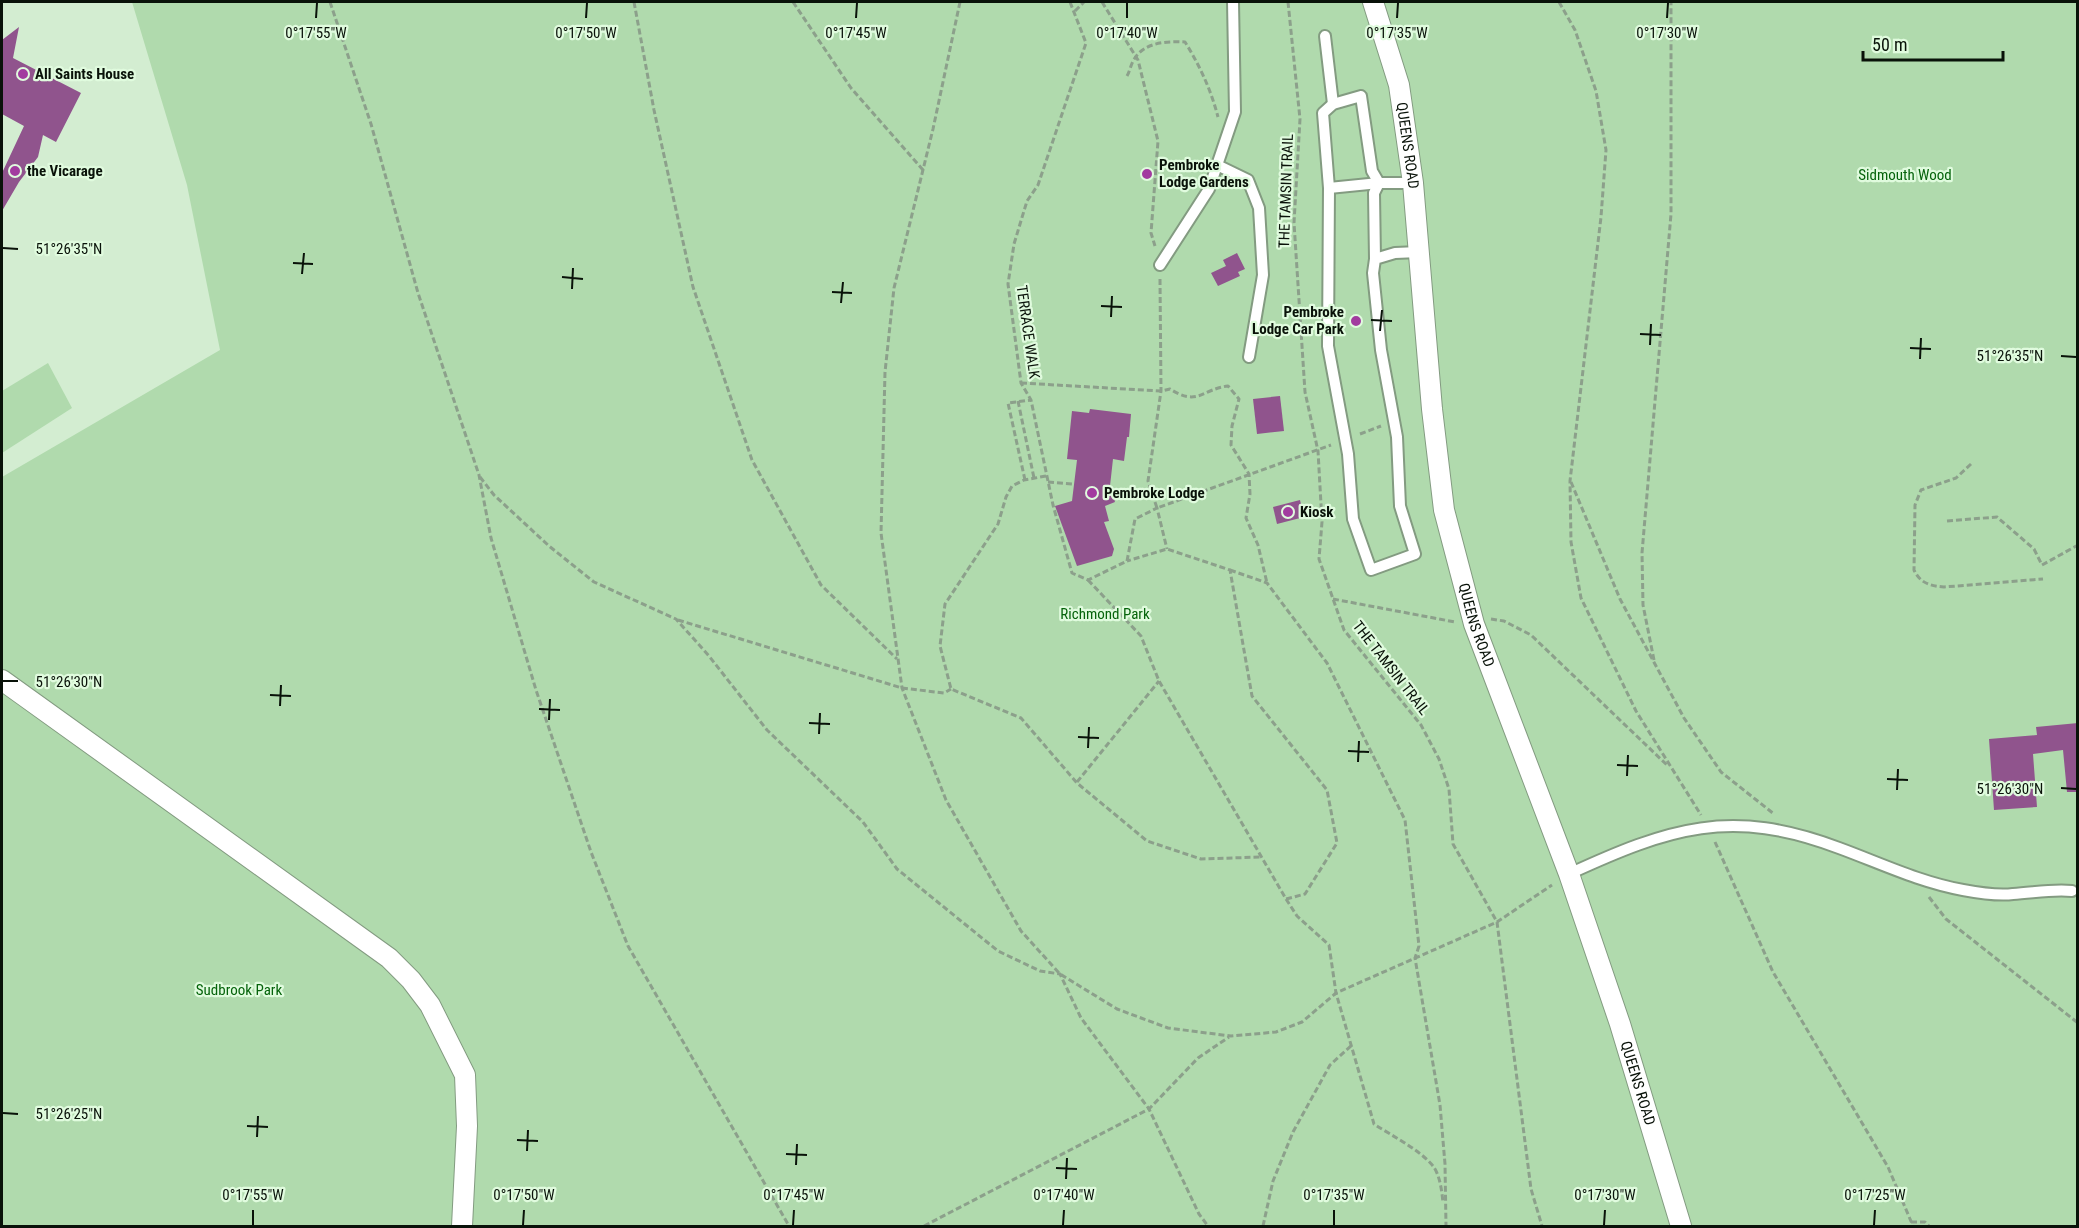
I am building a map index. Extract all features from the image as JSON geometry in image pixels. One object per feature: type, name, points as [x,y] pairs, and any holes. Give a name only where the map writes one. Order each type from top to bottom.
[{"type":"street","name":"QUEENS ROAD","points":[[1373,2],[1399,85],[1413,183],[1432,410],[1444,510],[1474,624],[1569,874],[1620,1024],[1680,1227]]},
{"type":"street","points":[[2,680],[389,958],[411,980],[430,1005],[465,1075],[467,1125],[462,1227]]},
{"type":"lane","points":[[1160,265],[1209,189],[1235,112],[1233,2]]},
{"type":"lane","points":[[1325,36],[1333,104]]},
{"type":"lane","points":[[1361,96],[1372,171],[1379,183],[1374,193],[1375,259],[1373,273],[1381,350],[1397,437],[1400,506],[1415,554],[1371,570],[1353,519],[1346,440],[1328,345],[1329,188],[1323,113],[1333,104],[1361,96]]},
{"type":"lane","points":[[1217,165],[1248,180],[1259,208],[1263,275],[1250,357]]},
{"type":"lane","points":[[1329,188],[1379,183],[1413,183]]},
{"type":"lane","points":[[1375,259],[1419,252]]},
{"type":"lane","points":[[1569,874],[1625,848],[1664,835],[1708,826],[1755,826],[1799,834],[1915,879],[1964,890],[2011,895],[2052,889],[2072,891]]},
{"type":"path","points":[[330,2],[371,124],[418,293],[478,475],[491,538],[536,690],[591,852],[628,946],[789,1227]]},
{"type":"path","points":[[634,2],[654,110],[693,287],[752,460],[821,585],[898,660]]},
{"type":"path","points":[[793,2],[851,88],[923,170]]},
{"type":"path","points":[[960,2],[894,288],[885,372],[881,532],[902,688],[946,800],[1021,931],[1060,974],[1127,1013],[1168,1028],[1231,1036],[1276,1032],[1302,1022],[1336,993],[1497,922],[1569,874]]},
{"type":"path","name":"TERRACE WALK","points":[[1070,2],[1086,43],[1038,185],[1027,201],[1014,244],[1008,284],[1021,383],[1031,400],[1046,476],[1072,573],[1088,580]]},
{"type":"path","points":[[1075,12],[1084,2]]},
{"type":"path","points":[[1102,2],[1135,57],[1158,141],[1151,234],[1160,265],[1161,391],[1148,481],[1167,549]]},
{"type":"path","name":"THE TAMSIN TRAIL","points":[[1288,2],[1300,119],[1294,223],[1305,392],[1318,451],[1322,522],[1319,559],[1344,630],[1421,725],[1434,750],[1449,789],[1453,844],[1497,922],[1531,1189],[1542,1227]]},
{"type":"path","points":[[1559,2],[1575,30],[1596,91],[1606,150],[1601,217],[1570,481],[1570,542],[1581,598],[1636,711],[1708,826],[1773,972],[1888,1167],[1913,1227]]},
{"type":"path","points":[[1654,660],[1643,605],[1642,553],[1671,214],[1671,2]]},
{"type":"path","points":[[1127,76],[1135,57],[1146,49],[1164,41],[1185,42],[1196,59],[1211,92],[1224,142]]},
{"type":"path","points":[[1021,383],[1161,391],[1170,389],[1179,395],[1193,399],[1228,386],[1239,399],[1232,426],[1231,445],[1249,474],[1250,494],[1246,518],[1258,545],[1267,583],[1327,663],[1405,820],[1419,946],[1415,958],[1440,1105],[1445,1164],[1445,1225]]},
{"type":"path","points":[[1025,480],[1008,403],[1031,400]]},
{"type":"path","points":[[1018,401],[1034,478]]},
{"type":"path","points":[[1127,561],[1135,519],[1156,508],[1318,451],[1394,421]]},
{"type":"path","points":[[1971,464],[1956,478],[1921,490],[1915,505],[1914,570],[1918,579],[1931,586],[1944,587],[2043,579]]},
{"type":"path","points":[[478,475],[494,495],[549,546],[594,582],[676,619],[902,688],[944,693],[951,689]]},
{"type":"path","points":[[951,689],[940,646],[945,604],[998,524],[1005,497],[1012,486],[1025,480],[1046,476]]},
{"type":"path","points":[[1570,481],[1620,599],[1684,718],[1721,772],[1799,834]]},
{"type":"path","points":[[1048,482],[1073,484]]},
{"type":"path","points":[[1947,520],[1997,517],[2034,549],[2042,565],[2078,545]]},
{"type":"path","points":[[1267,583],[1167,549],[1127,561],[1088,580],[1142,636],[1159,681],[1286,899],[1297,916],[1329,945],[1336,993],[1374,1124],[1405,1143],[1434,1167],[1442,1192],[1445,1225]]},
{"type":"path","points":[[1230,570],[1252,696],[1327,790],[1337,843],[1305,894],[1286,899]]},
{"type":"path","points":[[1333,599],[1455,622],[1462,628],[1489,619],[1504,621],[1532,634],[1671,770]]},
{"type":"path","points":[[676,619],[709,656],[767,730],[863,822],[897,869],[998,951],[1040,970],[1060,974]]},
{"type":"path","points":[[1077,783],[1159,681]]},
{"type":"path","points":[[951,689],[1021,718],[1077,783],[1147,841],[1201,859],[1261,857]]},
{"type":"path","points":[[1915,879],[1946,919],[2078,1023]]},
{"type":"path","points":[[1060,974],[1081,1018],[1149,1109],[1208,1227]]},
{"type":"path","points":[[924,1227],[1149,1109],[1198,1058],[1231,1036]]},
{"type":"path","points":[[1263,1227],[1273,1181],[1293,1132],[1330,1065],[1352,1046]]},
{"type":"path","points":[[1911,1222],[1925,1222],[1929,1227]]},
{"type":"path","points":[[1440,1227],[1445,1225]]},
{"type":"green space","name":"Richmond Park","points":[[132,2],[2077,2],[2077,1226],[2,1226],[2,477],[220,350],[187,185]]},
{"type":"green space","points":[[48,363],[72,408],[2,453],[2,391]]},
{"type":"building","name":"All Saints House","points":[[19,27],[13,58],[81,93],[56,142],[43,135],[38,157],[19,182],[2,211],[2,173],[24,126],[2,114],[2,40]]},
{"type":"building","points":[[1237,253],[1245,269],[1238,272],[1240,276],[1218,286],[1211,273],[1226,266],[1223,260]]},
{"type":"building","points":[[1280,396],[1284,431],[1257,434],[1253,399]]},
{"type":"building","name":"Pembroke Lodge","points":[[1090,409],[1131,414],[1124,461],[1113,459],[1110,486],[1115,502],[1105,506],[1109,521],[1104,522],[1114,549],[1112,556],[1077,566],[1055,506],[1072,501],[1077,460],[1067,459],[1072,411],[1089,413]]},
{"type":"building","name":"Kiosk","points":[[1300,500],[1304,517],[1277,524],[1273,507]]},
{"type":"building","points":[[2078,723],[2078,792],[2067,792],[2063,750],[2033,754],[2037,807],[1994,810],[1989,739],[2037,735],[2036,727]]},
{"type":"place","name":"All Saints House","points":[[23,74]]},
{"type":"place","name":"the Vicarage","points":[[15,171]]},
{"type":"place","name":"Pembroke Lodge Gardens","points":[[1147,174]]},
{"type":"place","name":"Pembroke Lodge Car Park","points":[[1356,321]]},
{"type":"place","name":"Pembroke Lodge","points":[[1092,493]]},
{"type":"place","name":"Kiosk","points":[[1288,512]]},
{"type":"park label","name":"Sidmouth Wood","points":[[1905,175]]},
{"type":"park label","name":"Sudbrook Park","points":[[239,990]]}]
